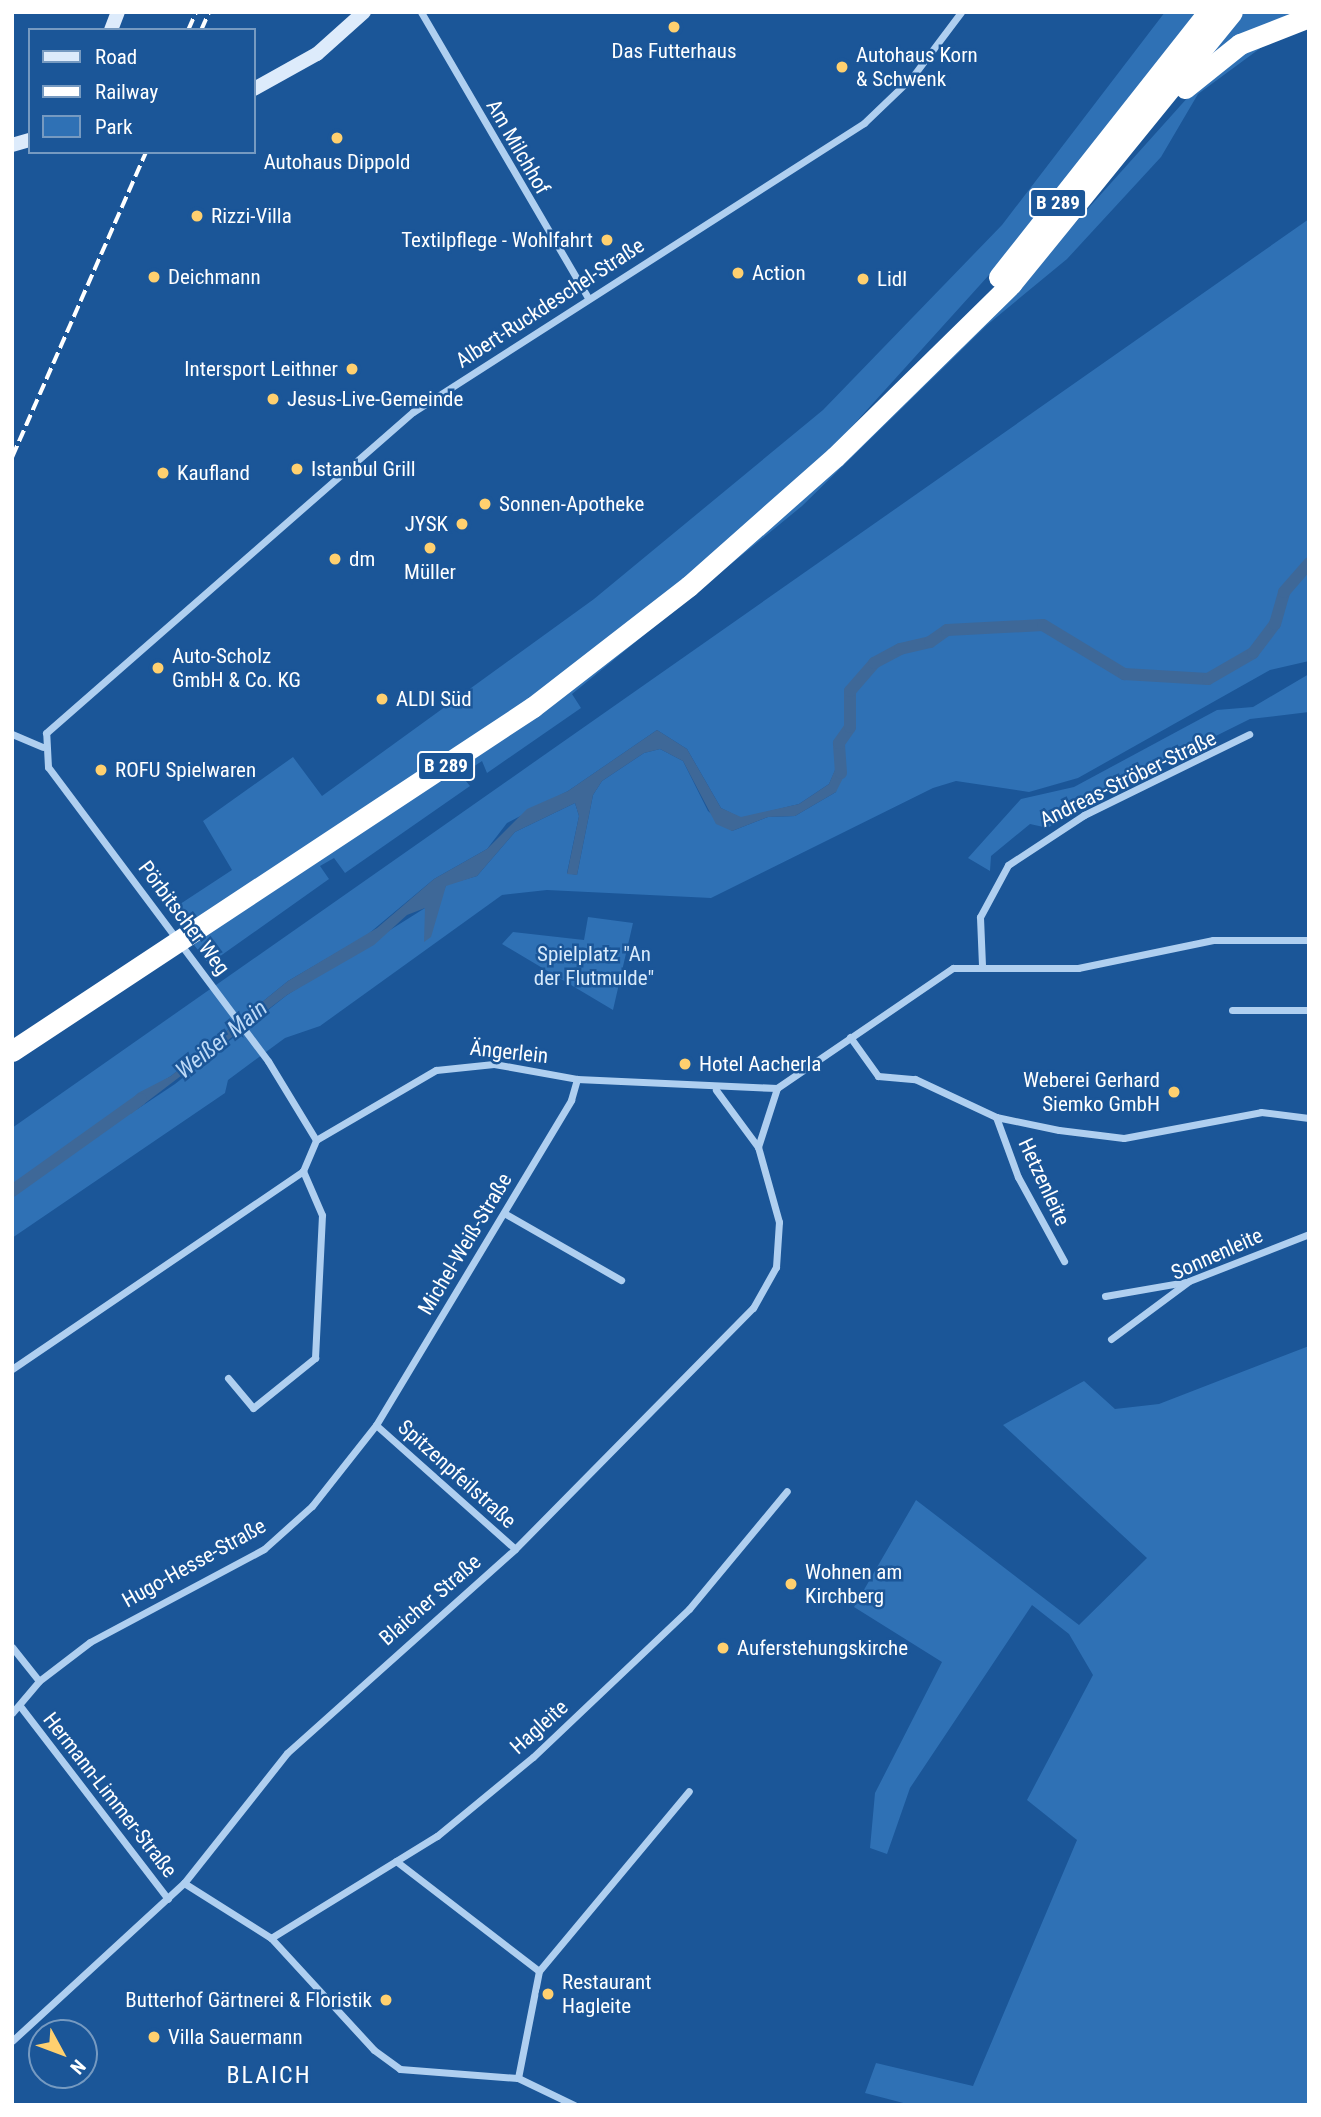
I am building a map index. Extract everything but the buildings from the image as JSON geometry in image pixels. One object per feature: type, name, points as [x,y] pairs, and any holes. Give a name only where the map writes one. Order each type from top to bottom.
[{"type":"highway","name":"B 289","points":[[903,389],[1208,12]]},
{"type":"highway","name":"B 289","points":[[12,1051],[429,778],[607,651],[768,519],[1011,284],[1156,112],[1232,12]]},
{"type":"highway","points":[[1156,112],[1240,44],[1309,17]]},
{"type":"street","points":[[256,88],[317,54],[364,12]]},
{"type":"street","name":"Am Milchhof","points":[[421,12],[588,298]]},
{"type":"street","name":"Albert-Ruckdeschel-Straße","points":[[42,747],[53,723],[326,484],[413,412],[864,123],[914,76],[961,12]]},
{"type":"street","points":[[12,734],[42,747]]},
{"type":"street","name":"Andreas-Ströber-Straße","points":[[982,965],[982,909],[1008,865],[1084,816],[1249,734]]},
{"type":"street","name":"Pörbitscher Weg","points":[[42,747],[48,767],[268,1061],[316,1140]]},
{"type":"street","points":[[758,1147],[777,1088],[933,978],[982,965],[1078,968],[1213,940],[1309,940]]},
{"type":"street","points":[[1232,1010],[1309,1010]]},
{"type":"street","points":[[850,1037],[878,1076],[915,1079],[996,1117],[1124,1138],[1261,1112],[1309,1118]]},
{"type":"street","name":"Ängerlein","points":[[316,1140],[410,1081],[464,1062],[577,1079],[716,1090],[777,1088]]},
{"type":"street","name":"Michel-Weiß-Straße","points":[[376,1424],[571,1100],[577,1079]]},
{"type":"street","points":[[716,1090],[758,1147]]},
{"type":"street","name":"Hetzenleite","points":[[996,1117],[1018,1177],[1064,1261]]},
{"type":"street","points":[[12,1369],[303,1171],[316,1140]]},
{"type":"street","name":"Blaicher Straße","points":[[12,2041],[184,1883],[287,1752],[515,1549],[760,1298],[781,1243],[758,1147]]},
{"type":"street","points":[[228,1378],[253,1408],[315,1358],[322,1215],[303,1171]]},
{"type":"street","points":[[505,1213],[621,1280]]},
{"type":"street","name":"Sonnenleite","points":[[1111,1339],[1189,1281],[1309,1234]]},
{"type":"street","points":[[1105,1296],[1189,1281]]},
{"type":"street","name":"Spitzenpfeilstraße","points":[[376,1424],[515,1549]]},
{"type":"street","name":"Hugo-Hesse-Straße","points":[[39,1681],[110,1629],[287,1531],[376,1424]]},
{"type":"street","name":"Hagleite","points":[[271,1938],[396,1861],[468,1812],[654,1646],[787,1491]]},
{"type":"street","points":[[12,1647],[39,1681]]},
{"type":"street","name":"Hermann-Limmer-Straße","points":[[39,1681],[20,1706],[168,1899]]},
{"type":"street","points":[[12,1713],[20,1706]]},
{"type":"street","points":[[518,2078],[539,1971],[689,1791]]},
{"type":"street","points":[[396,1861],[539,1971]]},
{"type":"street","points":[[184,1883],[271,1938],[374,2049],[400,2069],[518,2078],[574,2105]]},
{"type":"green space","points":[[1165,12],[1200,12],[1027,233],[828,453],[670,590],[522,706],[185,928],[171,910],[232,870],[203,821],[293,757],[322,796],[594,599],[823,410],[1002,225]]},
{"type":"green space","points":[[1238,12],[1307,12],[1202,61]]},
{"type":"green space","points":[[1266,44],[1198,94],[1161,157],[1067,259],[987,325],[802,506],[572,694],[581,708],[487,773],[482,761],[461,775],[470,786],[345,873],[334,858],[320,866],[329,879],[209,964],[194,945],[204,933],[504,736],[1041,261],[1207,76],[1230,58]]},
{"type":"green space","points":[[1309,219],[1309,661],[1270,670],[1078,778],[1029,792],[956,781],[933,788],[711,898],[547,890],[502,895],[320,1026],[285,1038],[228,1080],[225,1093],[12,1238],[12,1128]],"holes":[[[657,730],[687,749],[721,808],[741,818],[799,804],[829,784],[841,757],[836,792],[795,816],[768,817],[732,831],[708,811],[683,761],[660,749],[644,753],[602,781],[593,795],[577,875],[567,873],[579,816],[575,803],[515,832],[477,876],[446,885],[425,941],[425,908],[287,995],[175,1084],[136,1110],[129,1102],[171,1076],[288,981],[367,935],[434,879],[487,849],[507,823],[568,791]]]},
{"type":"green space","points":[[1309,674],[1309,712],[1250,719],[1087,800],[1048,828],[1030,824],[991,856],[990,871],[968,858],[1021,799],[1074,787],[1217,710],[1253,707]]},
{"type":"green space","name":"Spielplatz \"An der Flutmulde\"","points":[[588,917],[633,923],[613,1010],[502,944],[513,932],[584,940]]},
{"type":"green space","points":[[1309,1346],[1309,2105],[911,2105],[865,2093],[876,2063],[973,2086],[1077,1840],[1027,1800],[1093,1675],[1069,1634],[1032,1605],[910,1788],[887,1854],[870,1848],[875,1793],[942,1662],[854,1607],[916,1500],[1079,1625],[1147,1558],[1003,1425],[1084,1381],[1115,1409],[1159,1404]]},
{"type":"water","points":[[657,730],[687,749],[721,808],[741,817],[799,804],[829,784],[841,755],[846,772],[836,792],[795,816],[768,817],[732,831],[716,824],[683,761],[660,749],[644,753],[602,781],[593,795],[577,875],[567,874],[579,816],[575,803],[515,832],[477,876],[446,886],[431,937],[424,942],[425,908],[407,915],[374,945],[287,995],[131,1114],[129,1102],[138,1093],[171,1076],[288,981],[377,928],[434,879],[487,849],[527,809],[568,791]]},
{"type":"waterway","name":"Weißer Main","points":[[841,773],[839,743],[850,727],[850,691],[874,663],[900,649],[930,642],[947,630],[1043,625],[1124,674],[1208,679],[1253,653],[1275,624],[1284,592],[1309,563]]},
{"type":"waterway","name":"Weißer Main","points":[[12,1191],[141,1099]]},
{"type":"railway","points":[[189,28],[196,12]]},
{"type":"railway","points":[[202,28],[209,12]]},
{"type":"railway","points":[[12,457],[145,154]]},
{"type":"place","name":"Das Futterhaus","points":[[674,27]]},
{"type":"place","name":"Autohaus Korn & Schwenk","points":[[842,67]]},
{"type":"place","name":"Autohaus Dippold","points":[[337,138]]},
{"type":"place","name":"Rizzi-Villa","points":[[197,216]]},
{"type":"place","name":"Textilpflege - Wohlfahrt","points":[[607,240]]},
{"type":"place","name":"Action","points":[[738,273]]},
{"type":"place","name":"Deichmann","points":[[154,277]]},
{"type":"place","name":"Lidl","points":[[863,279]]},
{"type":"place","name":"Intersport Leithner","points":[[352,369]]},
{"type":"place","name":"Jesus-Live-Gemeinde","points":[[273,399]]},
{"type":"place","name":"Istanbul Grill","points":[[297,469]]},
{"type":"place","name":"Kaufland","points":[[163,473]]},
{"type":"place","name":"Sonnen-Apotheke","points":[[485,504]]},
{"type":"place","name":"JYSK","points":[[462,524]]},
{"type":"place","name":"Müller","points":[[430,548]]},
{"type":"place","name":"dm","points":[[335,559]]},
{"type":"place","name":"Auto-Scholz GmbH & Co. KG","points":[[158,668]]},
{"type":"place","name":"ALDI Süd","points":[[382,699]]},
{"type":"place","name":"ROFU Spielwaren","points":[[101,770]]},
{"type":"place","name":"Hotel Aacherla","points":[[685,1064]]},
{"type":"place","name":"Weberei Gerhard Siemko GmbH","points":[[1174,1092]]},
{"type":"place","name":"Wohnen am Kirchberg","points":[[791,1584]]},
{"type":"place","name":"Auferstehungskirche","points":[[723,1648]]},
{"type":"place","name":"Restaurant Hagleite","points":[[548,1994]]},
{"type":"place","name":"Butterhof Gärtnerei & Floristik","points":[[386,2000]]},
{"type":"place","name":"Villa Sauermann","points":[[154,2037]]},
{"type":"district","name":"BLAICH","points":[[269,2076]]}]
